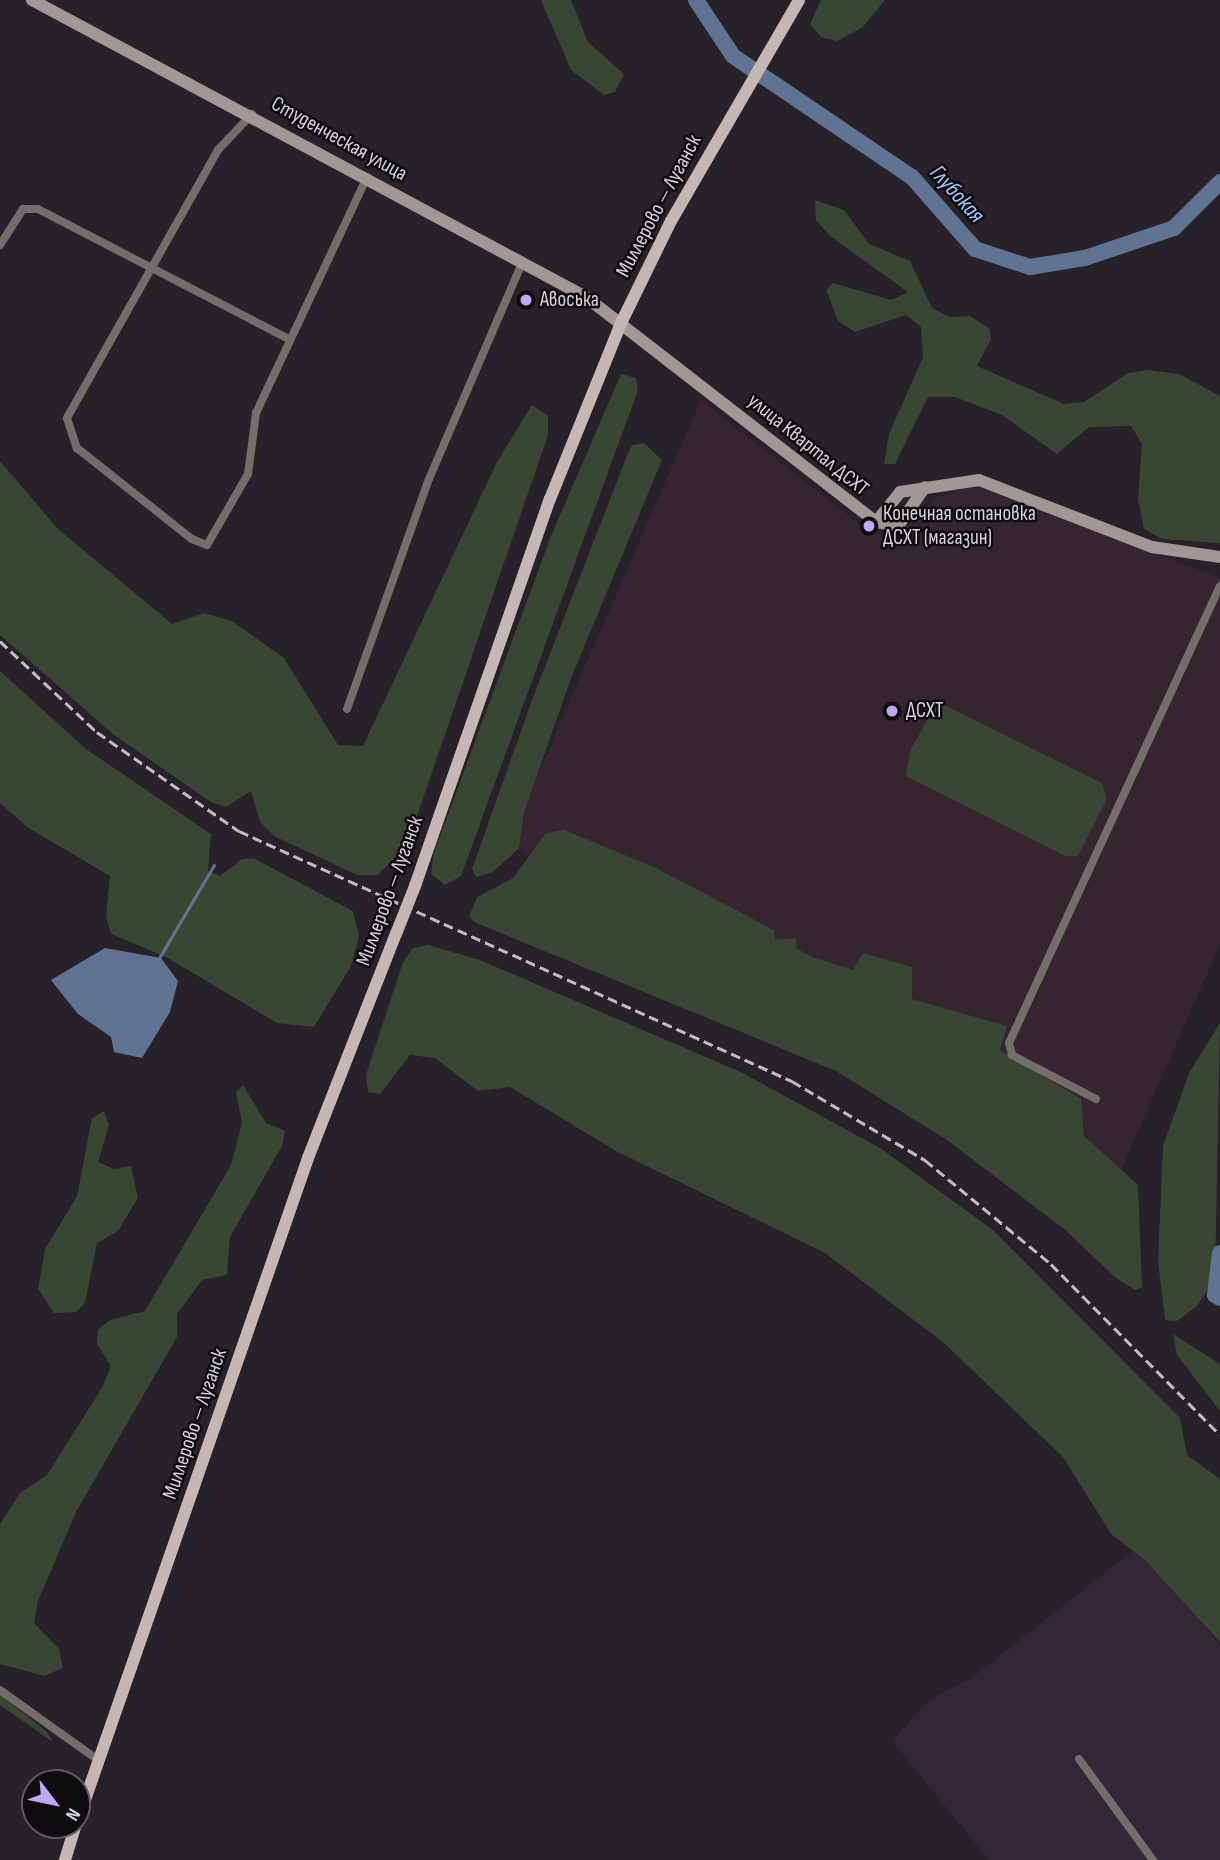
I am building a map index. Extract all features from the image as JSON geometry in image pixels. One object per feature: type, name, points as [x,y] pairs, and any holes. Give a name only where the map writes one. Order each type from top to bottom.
[{"type":"main road","name":"Миллерово — Луганск","points":[[91,1781],[308,1158],[415,886],[550,499],[622,321],[732,110],[799,0]]},
{"type":"main road","name":"Миллерово — Луганск","points":[[65,1860],[72,1839]]},
{"type":"street","name":"Студенческая улица","points":[[32,0],[252,114],[622,321]]},
{"type":"street","points":[[252,114],[218,150],[150,265],[76,392],[67,431],[92,462],[192,539],[207,545],[248,474],[256,413],[287,338],[367,177]]},
{"type":"street","points":[[0,245],[30,207],[150,265],[287,338]]},
{"type":"street","points":[[347,709],[429,479],[522,263]]},
{"type":"street","name":"улица Квартал ДСХТ","points":[[622,321],[876,522],[894,495],[962,479],[987,482],[1152,547],[1220,557]]},
{"type":"street","points":[[876,522],[898,526],[925,487]]},
{"type":"street","points":[[1096,1099],[1012,1055],[1009,1042],[1220,586]]},
{"type":"street","points":[[0,1690],[98,1759]]},
{"type":"street","points":[[1079,1759],[1153,1860]]},
{"type":"shaded area","name":"ДСХТ","points":[[701,400],[861,525],[896,538],[935,498],[975,485],[1220,578],[1220,944],[1104,1209],[891,1036],[507,845]]},
{"type":"shaded area","points":[[1141,1544],[1220,1645],[1220,1860],[989,1860],[892,1741],[929,1700],[973,1677]]},
{"type":"green space","points":[[541,0],[571,0],[588,42],[624,74],[615,92],[604,95],[571,70]]},
{"type":"green space","points":[[821,0],[885,0],[863,27],[837,41],[821,37],[810,24]]},
{"type":"green space","points":[[815,200],[844,210],[869,244],[910,261],[932,308],[950,317],[970,316],[989,328],[991,339],[977,366],[1064,404],[1084,402],[1128,373],[1148,370],[1179,374],[1220,396],[1220,543],[1162,539],[1144,529],[1138,499],[1142,444],[1131,426],[1089,427],[1057,454],[1002,415],[955,397],[928,397],[895,464],[884,464],[889,434],[923,357],[921,327],[906,315],[855,332],[838,321],[826,290],[833,283],[891,300],[908,292],[830,236],[816,220]]},
{"type":"green space","points":[[621,374],[636,378],[638,390],[461,876],[445,885],[431,874],[433,855],[551,536]]},
{"type":"green space","points":[[532,405],[548,416],[548,435],[407,845],[378,875],[357,875],[274,836],[260,822],[251,791],[226,807],[211,802],[114,735],[0,635],[0,461],[58,529],[172,624],[204,613],[232,621],[284,658],[338,745],[363,746],[497,462]]},
{"type":"green space","points":[[644,443],[662,460],[571,678],[524,813],[519,848],[493,872],[476,877],[472,869],[532,700],[626,458],[632,445]]},
{"type":"green space","points":[[0,671],[86,749],[211,834],[208,871],[220,876],[242,859],[253,858],[353,911],[359,936],[351,966],[314,1027],[277,1023],[166,957],[111,934],[106,916],[110,876],[27,827],[0,803]]},
{"type":"green space","points":[[944,705],[1102,783],[1107,799],[1078,856],[1065,856],[906,776],[910,751],[932,711]]},
{"type":"green space","points":[[564,830],[654,867],[774,930],[775,940],[796,938],[797,949],[815,958],[853,970],[863,953],[912,967],[912,999],[1007,1026],[1000,1050],[1081,1099],[1084,1136],[1138,1185],[1142,1287],[1135,1290],[1116,1278],[1064,1229],[947,1140],[836,1071],[474,922],[469,916],[477,897],[513,878],[546,833]]},
{"type":"green space","points":[[428,945],[480,960],[743,1073],[880,1148],[993,1230],[1180,1418],[1187,1455],[1220,1479],[1220,1642],[1144,1559],[1111,1534],[1063,1457],[943,1342],[825,1253],[616,1151],[510,1087],[478,1091],[435,1058],[410,1055],[380,1094],[368,1092],[366,1075],[403,962],[413,948]]},
{"type":"green space","points":[[1220,1023],[1215,1278],[1197,1306],[1177,1321],[1165,1320],[1158,1261],[1163,1146],[1189,1073]]},
{"type":"green space","points":[[243,1085],[266,1123],[285,1131],[282,1146],[230,1237],[227,1275],[202,1280],[177,1314],[177,1337],[76,1512],[38,1601],[34,1623],[59,1649],[63,1668],[44,1676],[0,1664],[0,1524],[20,1493],[47,1475],[103,1386],[111,1366],[97,1344],[98,1330],[110,1320],[145,1311],[231,1165],[242,1123],[236,1092]]},
{"type":"green space","points":[[104,1111],[109,1125],[98,1162],[114,1169],[131,1166],[138,1198],[118,1231],[97,1243],[85,1303],[76,1312],[54,1313],[38,1289],[45,1249],[77,1196],[92,1118]]},
{"type":"green space","points":[[1173,1334],[1220,1364],[1220,1411],[1177,1355]]},
{"type":"green space","points":[[0,1694],[47,1732],[53,1742],[0,1705]]},
{"type":"water","points":[[105,948],[161,958],[178,981],[170,1012],[142,1058],[114,1052],[111,1037],[78,1014],[51,980]]},
{"type":"waterway","name":"Глубокая","points":[[696,0],[733,56],[912,177],[975,249],[1030,267],[1085,258],[1174,228],[1220,182]]},
{"type":"waterway","points":[[158,960],[214,865]]},
{"type":"waterway","name":"Глубокая","points":[[1220,1253],[1215,1295],[1220,1298]]},
{"type":"railway","points":[[0,641],[97,732],[239,831],[792,1081],[925,1160],[1051,1264],[1220,1435]]},
{"type":"place","name":"Авоська","points":[[526,300]]},
{"type":"place","name":"Конечная остановка ДСХТ (магазин)","points":[[869,526]]},
{"type":"place","name":"ДСХТ","points":[[892,711]]}]
